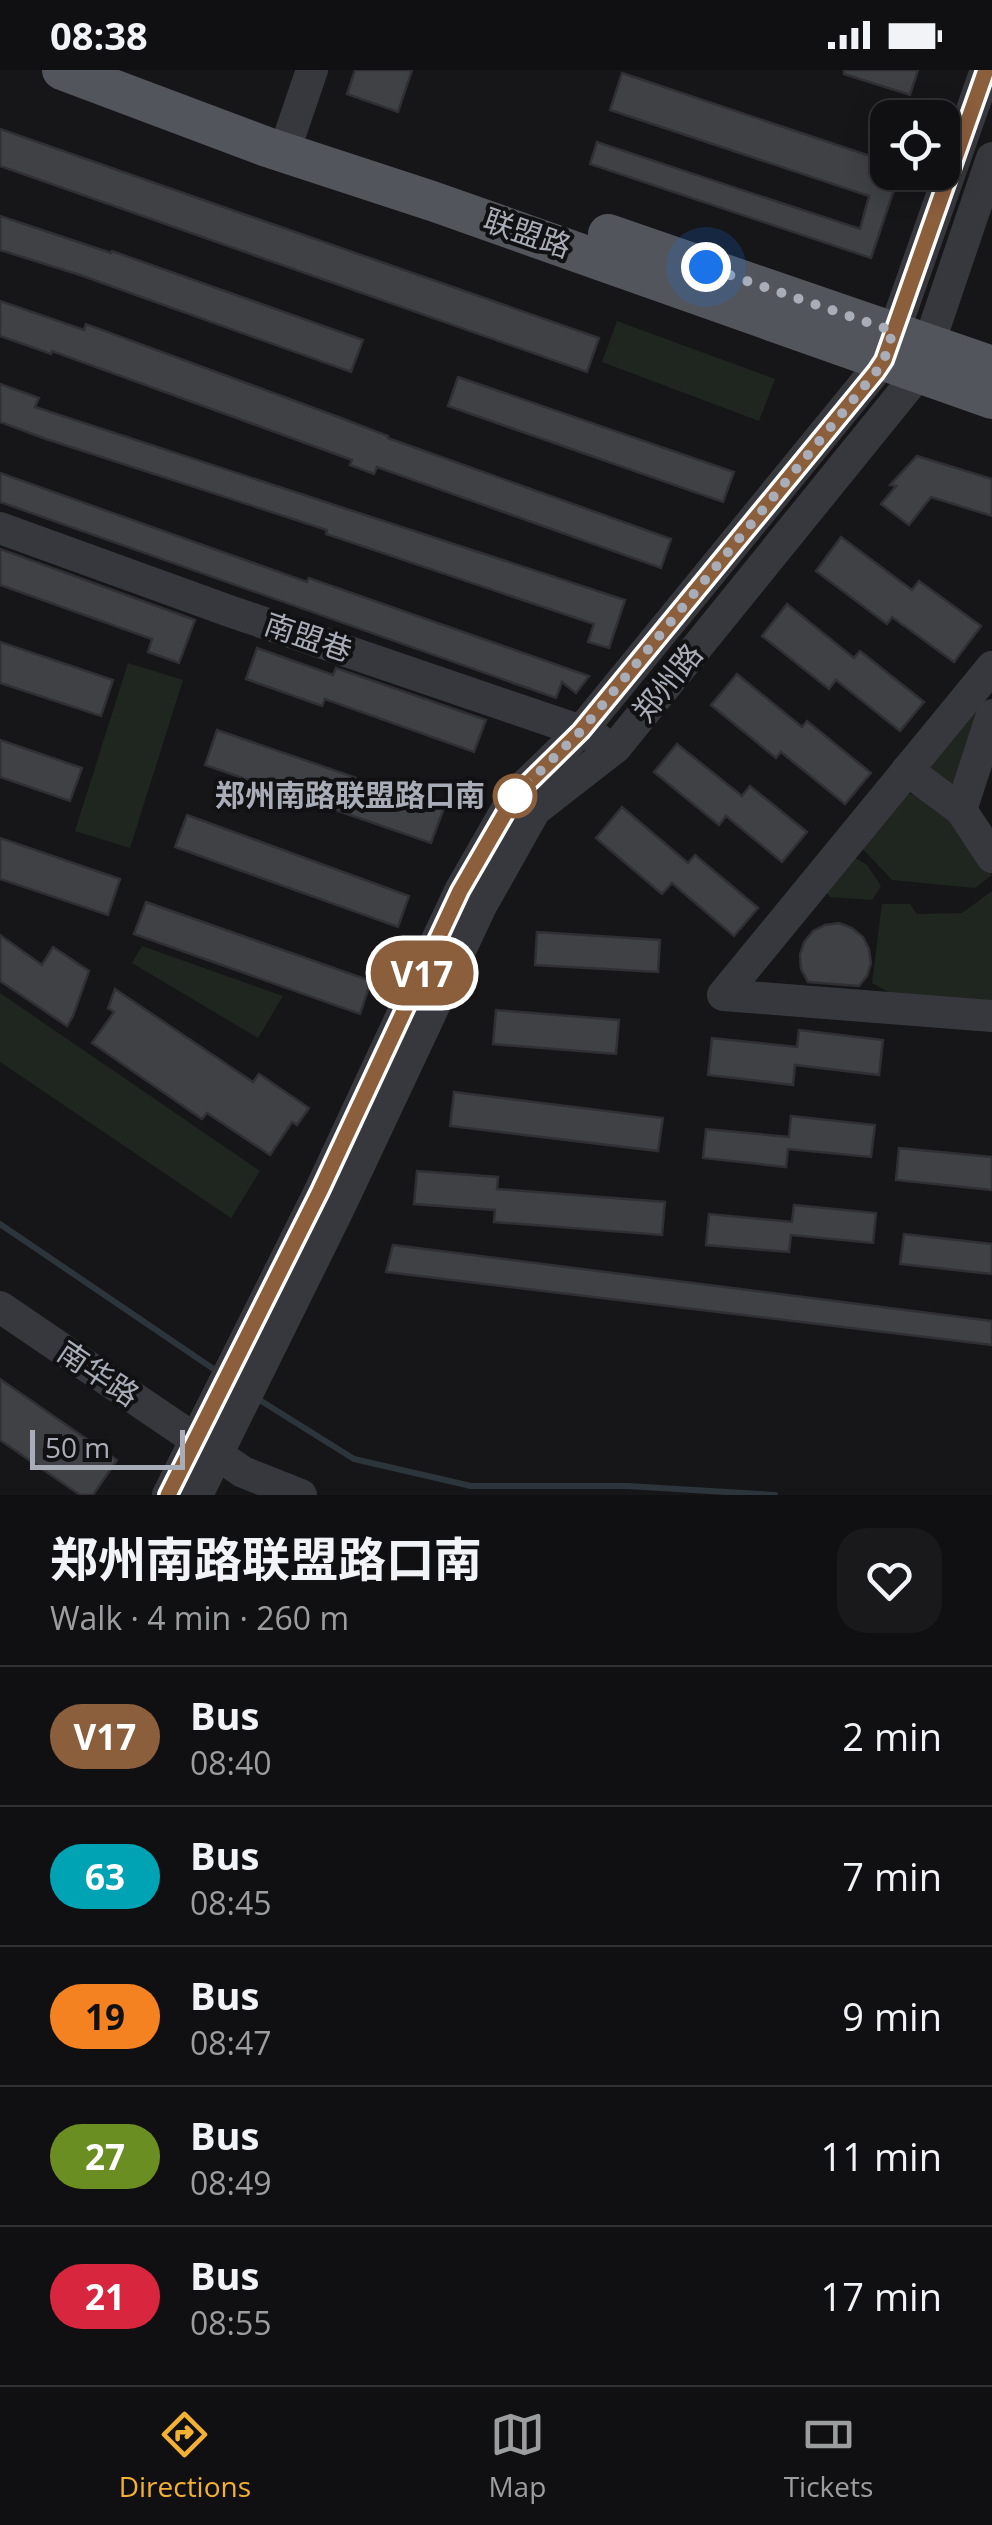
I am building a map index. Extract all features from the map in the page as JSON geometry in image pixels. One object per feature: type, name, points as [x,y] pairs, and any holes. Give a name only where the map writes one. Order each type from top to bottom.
[{"type":"main road","name":"联盟路","points":[[62,70],[280,137]]},
{"type":"main road","name":"联盟路","points":[[132,70],[432,200],[906,352],[992,366]]},
{"type":"main road","name":"联盟路","points":[[906,352],[992,399]]},
{"type":"street","points":[[280,137],[294,70]]},
{"type":"street","points":[[280,137],[312,70]]},
{"type":"street","name":"郑州路","points":[[330,1198],[460,891],[515,796],[581,731],[876,372],[906,352],[986,70]]},
{"type":"street","name":"郑州路","points":[[330,1198],[481,906],[536,810],[616,747],[906,352],[992,158]]},
{"type":"street","name":"南盟巷","points":[[0,528],[581,731],[616,747]]},
{"type":"street","points":[[992,666],[723,995],[992,1016]]},
{"type":"street","points":[[961,810],[992,715]]},
{"type":"street","points":[[907,770],[961,810],[992,857]]},
{"type":"street","points":[[168,1495],[213,1434],[330,1198]]},
{"type":"street","name":"南华路","points":[[0,1307],[213,1434],[243,1472],[301,1495]]},
{"type":"street","points":[[197,1495],[213,1434]]},
{"type":"shaded area","points":[[617,321],[775,379],[759,421],[602,362]]},
{"type":"shaded area","points":[[128,663],[183,680],[130,848],[75,831]]},
{"type":"shaded area","points":[[983,692],[958,790],[927,767]]},
{"type":"shaded area","points":[[908,793],[940,804],[992,875],[975,888],[892,880],[862,848]]},
{"type":"shaded area","points":[[854,857],[867,865],[881,886],[872,900],[830,897],[824,890]]},
{"type":"shaded area","points":[[992,891],[992,1011],[912,1005],[872,983],[882,904],[910,904],[917,914],[962,913]]},
{"type":"shaded area","points":[[142,946],[283,996],[258,1038],[132,963]]},
{"type":"shaded area","points":[[0,993],[260,1171],[231,1218],[0,1062]]},
{"type":"building","points":[[355,70],[412,70],[398,112],[347,94]]},
{"type":"building","points":[[844,70],[918,70],[910,95],[844,74]]},
{"type":"building","points":[[622,73],[870,156],[870,190],[894,190],[871,258],[590,164],[597,142],[860,229],[869,196],[610,110]]},
{"type":"building","points":[[0,129],[599,338],[587,372],[0,166]]},
{"type":"building","points":[[0,216],[112,251],[363,340],[351,372],[0,250]]},
{"type":"building","points":[[0,301],[84,330],[86,324],[671,539],[661,568],[377,467],[374,474],[350,465],[352,460],[52,351],[51,354],[0,336]]},
{"type":"building","points":[[458,377],[734,472],[723,502],[448,406]]},
{"type":"building","points":[[0,384],[39,398],[35,407],[625,600],[609,648],[588,642],[594,624],[326,534],[327,530],[0,422]]},
{"type":"building","points":[[917,456],[992,479],[992,516],[931,497],[909,525],[881,504],[896,486],[890,485]]},
{"type":"building","points":[[0,473],[307,582],[309,578],[589,676],[576,693],[562,682],[556,698],[0,502]]},
{"type":"building","points":[[841,537],[912,590],[919,581],[981,626],[954,662],[892,617],[887,624],[816,571]]},
{"type":"building","points":[[0,549],[195,620],[179,663],[148,652],[152,639],[0,585]]},
{"type":"building","points":[[787,604],[854,658],[860,651],[924,702],[900,731],[836,680],[829,689],[762,636]]},
{"type":"building","points":[[0,642],[113,680],[101,716],[0,683]]},
{"type":"building","points":[[257,648],[333,675],[336,668],[486,720],[474,752],[325,699],[322,706],[246,679]]},
{"type":"building","points":[[737,674],[802,727],[807,721],[871,773],[845,804],[781,752],[776,758],[711,705]]},
{"type":"building","points":[[217,730],[444,808],[431,843],[205,765]]},
{"type":"building","points":[[0,740],[82,768],[70,801],[0,777]]},
{"type":"building","points":[[677,744],[742,796],[750,786],[807,832],[782,862],[726,816],[719,825],[654,772]]},
{"type":"building","points":[[622,807],[688,863],[695,855],[758,908],[734,936],[672,883],[662,894],[596,838]]},
{"type":"building","points":[[187,815],[409,896],[398,927],[175,847]]},
{"type":"building","points":[[0,838],[120,879],[108,915],[0,879]]},
{"type":"building","points":[[146,902],[371,981],[360,1014],[134,934]]},
{"type":"building","points":[[839,923],[863,937],[871,963],[867,976],[859,986],[808,982],[801,969],[804,942],[813,931]]},
{"type":"building","points":[[537,932],[660,940],[658,972],[535,965]]},
{"type":"building","points":[[0,935],[42,965],[53,947],[89,971],[67,1026],[0,981]]},
{"type":"building","points":[[115,989],[253,1082],[259,1074],[309,1108],[297,1125],[292,1122],[270,1155],[207,1113],[202,1119],[92,1043],[114,1012],[108,1008]]},
{"type":"building","points":[[496,1010],[619,1020],[616,1054],[493,1044]]},
{"type":"building","points":[[799,1030],[883,1040],[879,1075],[795,1065],[793,1085],[708,1075],[712,1038],[797,1047]]},
{"type":"building","points":[[454,1092],[663,1118],[658,1151],[450,1126]]},
{"type":"building","points":[[791,1116],[875,1125],[871,1157],[788,1149],[786,1167],[703,1158],[706,1129],[789,1137]]},
{"type":"building","points":[[899,1148],[992,1157],[992,1190],[896,1180]]},
{"type":"building","points":[[417,1171],[498,1177],[497,1189],[665,1202],[662,1235],[494,1222],[495,1210],[414,1204]]},
{"type":"building","points":[[794,1205],[876,1213],[873,1243],[791,1235],[789,1252],[706,1245],[709,1214],[792,1222]]},
{"type":"building","points":[[904,1234],[992,1244],[992,1274],[900,1264]]},
{"type":"building","points":[[393,1245],[992,1321],[992,1345],[386,1272]]},
{"type":"building","points":[[0,1379],[117,1460],[93,1495],[80,1495],[0,1440]]},
{"type":"waterway","points":[[0,1224],[218,1372]]},
{"type":"waterway","points":[[258,1399],[354,1459],[471,1486],[628,1486],[775,1495]]},
{"type":"bus line","name":"V17","points":[[168,1495],[320,1191],[460,891],[515,796],[581,731],[884,360],[986,70]]},
{"type":"place","name":"郑州南路联盟路口南","points":[[515,796]]},
{"type":"route","points":[[515,796],[581,731],[884,360],[893,331],[706,267]]}]
